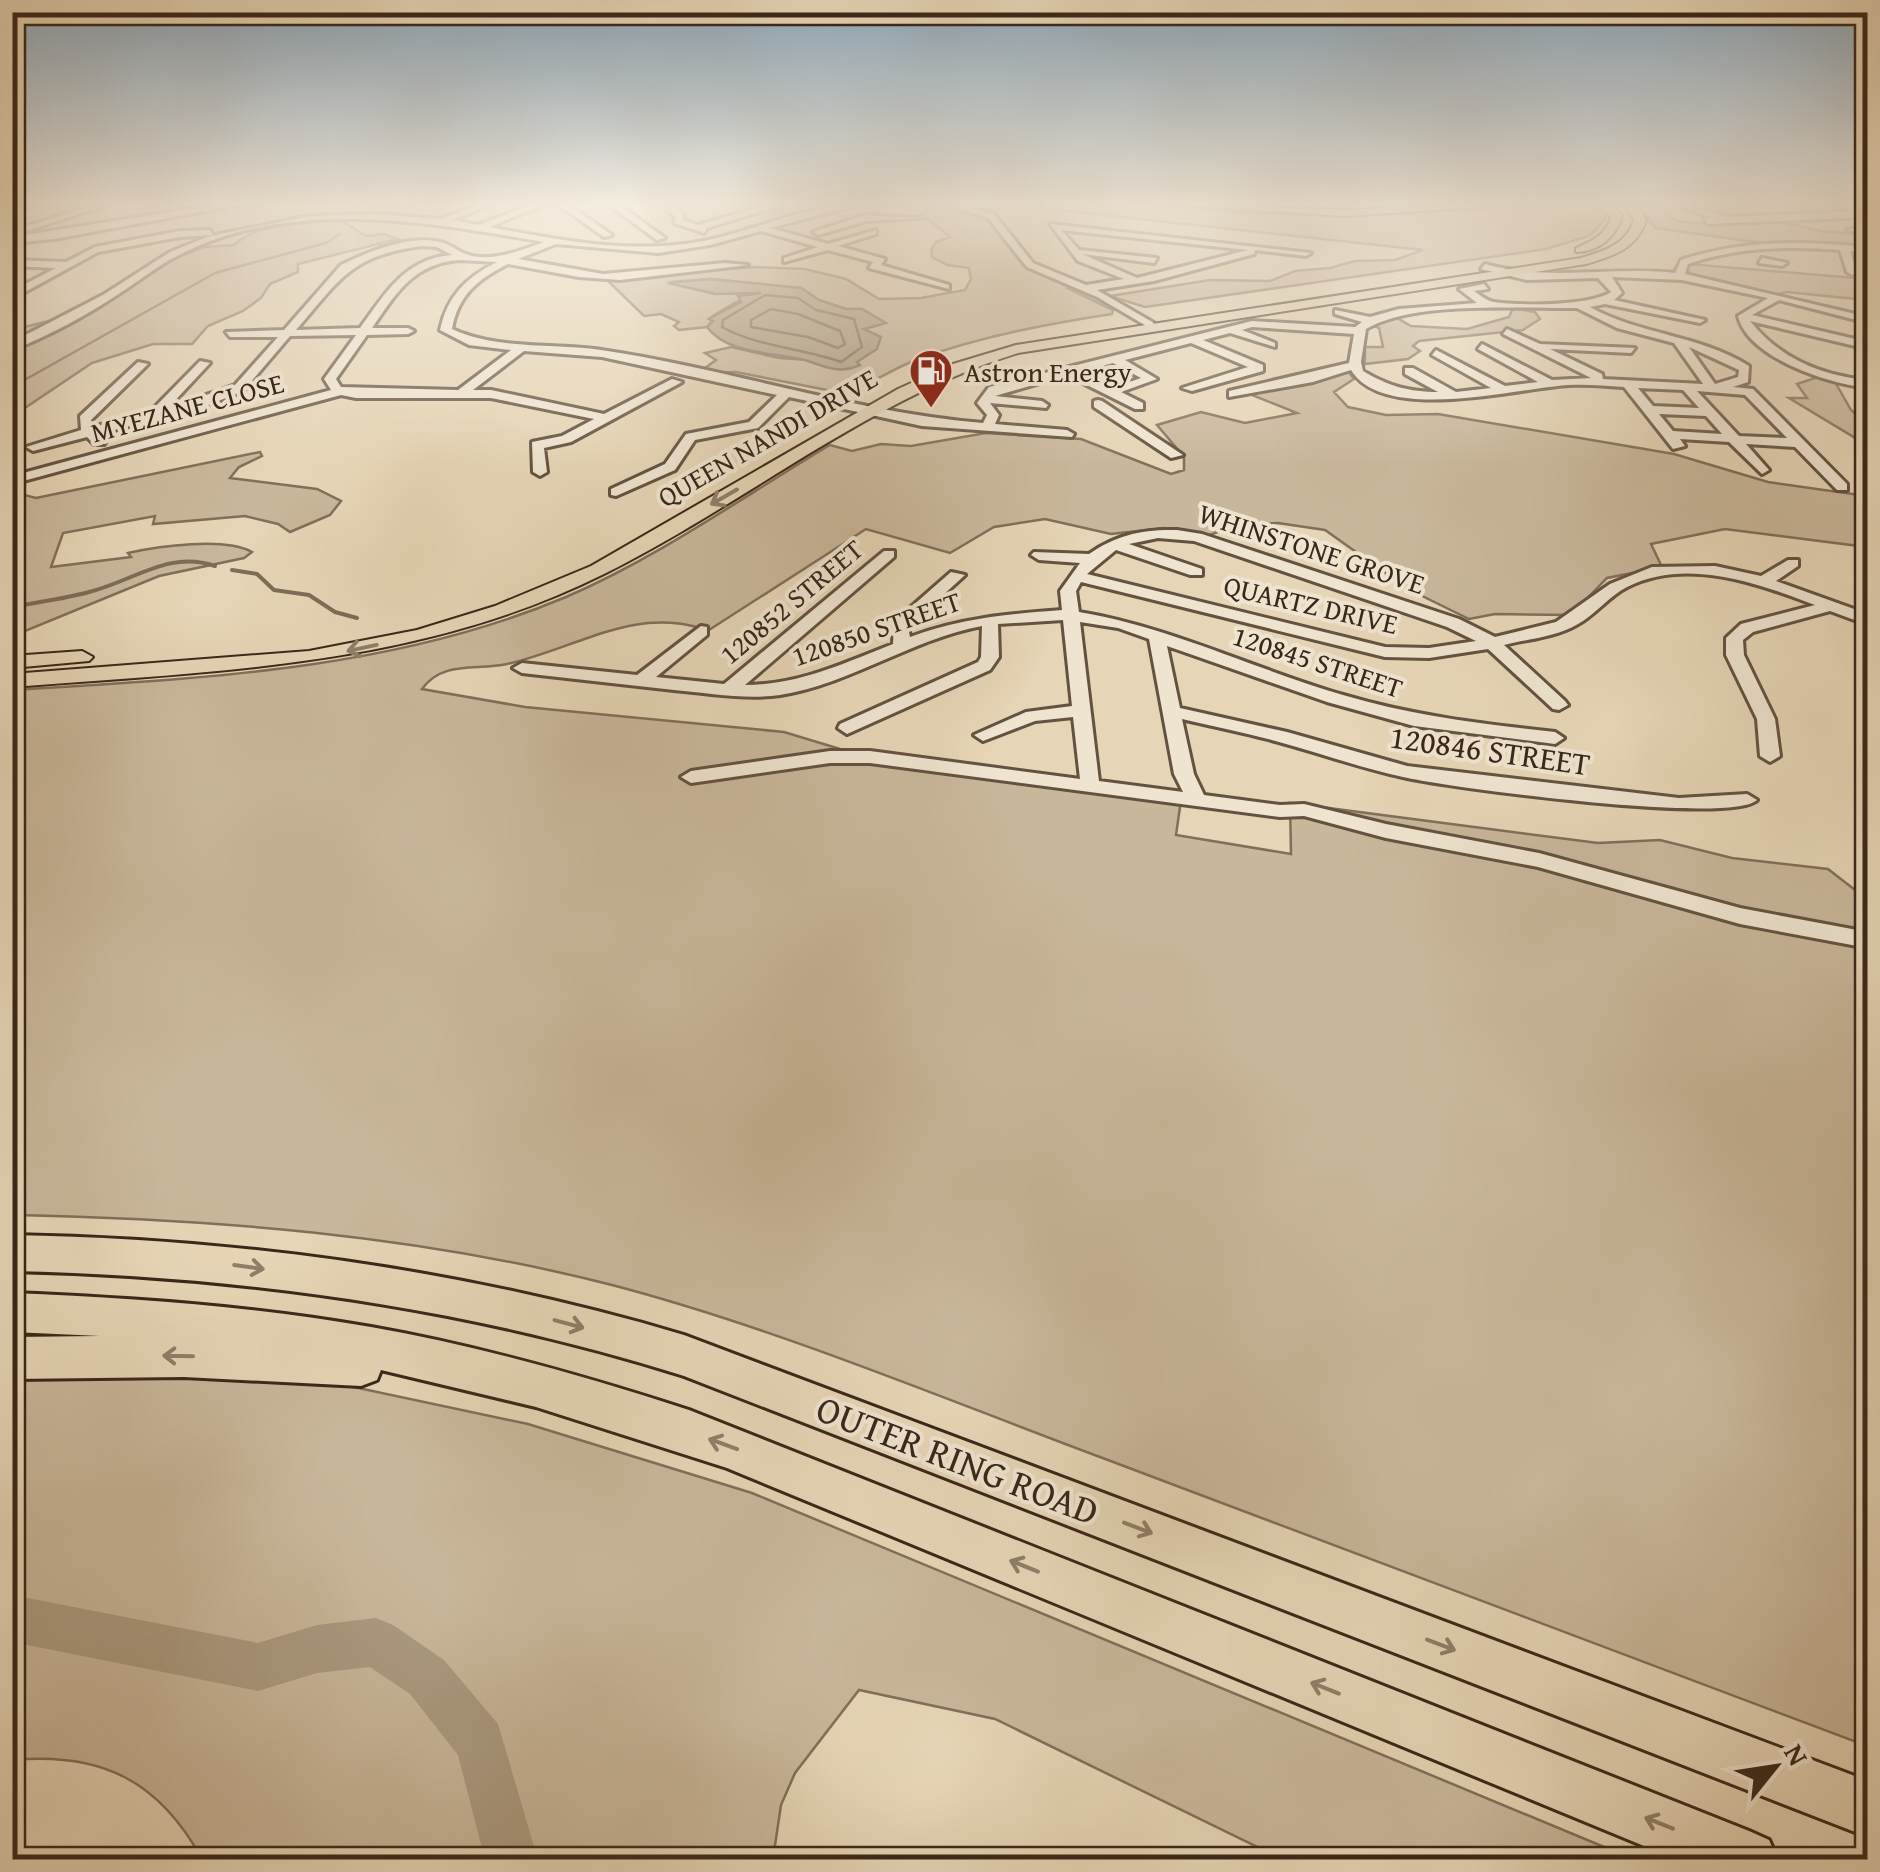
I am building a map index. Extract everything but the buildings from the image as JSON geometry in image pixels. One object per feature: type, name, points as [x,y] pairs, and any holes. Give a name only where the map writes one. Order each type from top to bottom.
[{"type":"highway","points":[[12,1241],[72,1241],[180,1257]]},
{"type":"highway","name":"OUTER RING ROAD","points":[[12,1253],[180,1257],[443,1296],[669,1351],[1868,1809]]},
{"type":"highway","name":"OUTER RING ROAD","points":[[12,1312],[236,1328],[406,1354],[627,1411],[726,1445],[1749,1860]]},
{"type":"highway","points":[[12,1358],[184,1356],[485,1373]]},
{"type":"main road","name":"QUEEN NANDI DRIVE","points":[[12,681],[309,658],[465,622],[540,596],[598,570],[868,412],[917,386],[985,358],[1144,321],[1344,289]]},
{"type":"main road","name":"QUEEN NANDI DRIVE","points":[[12,662],[281,642],[362,630],[444,610],[562,567],[845,406],[925,366],[965,351],[1022,336],[1379,289]]},
{"type":"street","points":[[12,347],[119,289]]},
{"type":"street","points":[[33,447],[240,388],[327,289]]},
{"type":"street","points":[[395,289],[330,378],[340,391],[394,396],[508,396],[604,418]]},
{"type":"street","points":[[466,289],[445,327],[473,342],[602,354],[868,412],[1067,434]]},
{"type":"street","points":[[1088,289],[1144,321]]},
{"type":"street","points":[[1465,289],[1490,307]]},
{"type":"street","points":[[1609,289],[1700,320]]},
{"type":"street","points":[[987,428],[992,415],[984,403],[996,388],[1230,328],[1277,323],[1364,325],[1392,312],[1579,305],[1611,293],[1635,289]]},
{"type":"street","points":[[1737,289],[1868,320]]},
{"type":"street","points":[[1446,294],[1469,292]]},
{"type":"street","points":[[1611,293],[1633,294]]},
{"type":"street","points":[[1743,316],[1775,298]]},
{"type":"street","points":[[1579,305],[1621,332],[1722,355],[1746,372],[1740,382],[1712,388]]},
{"type":"street","points":[[1621,332],[1658,306]]},
{"type":"street","points":[[1338,312],[1364,325]]},
{"type":"street","points":[[1743,316],[1868,346]]},
{"type":"street","points":[[1743,316],[1748,326],[1790,364],[1827,378],[1868,384]]},
{"type":"street","points":[[1364,325],[1355,364],[1365,380],[1392,390],[1427,397],[1571,380],[1628,384],[1673,440],[1798,443]]},
{"type":"street","points":[[1230,328],[1271,345]]},
{"type":"street","points":[[230,334],[408,331]]},
{"type":"street","points":[[1579,331],[1588,348]]},
{"type":"street","points":[[1507,332],[1610,383]]},
{"type":"street","points":[[1621,332],[1642,368]]},
{"type":"street","points":[[1188,388],[1259,368],[1192,339]]},
{"type":"street","points":[[1680,343],[1712,388]]},
{"type":"street","points":[[1532,344],[1588,348],[1687,388],[1762,470]]},
{"type":"street","points":[[462,393],[522,347]]},
{"type":"street","points":[[1482,347],[1548,382]]},
{"type":"street","points":[[1436,353],[1502,389]]},
{"type":"street","points":[[1136,354],[1162,370],[1092,406],[1176,455]]},
{"type":"street","points":[[1116,360],[1151,379]]},
{"type":"street","points":[[154,414],[197,363]]},
{"type":"street","points":[[112,453],[84,424],[89,414],[142,364]]},
{"type":"street","points":[[1232,394],[1313,378],[1355,364]]},
{"type":"street","points":[[1628,384],[1642,368]]},
{"type":"street","points":[[1066,370],[1138,406]]},
{"type":"street","points":[[1409,370],[1455,396]]},
{"type":"street","points":[[1571,380],[1583,399]]},
{"type":"street","points":[[540,472],[538,445],[566,439],[676,382]]},
{"type":"street","points":[[1687,388],[1750,392],[1842,486]]},
{"type":"street","name":"MYEZANE CLOSE","points":[[12,480],[112,453],[160,447],[340,391]]},
{"type":"street","points":[[616,492],[670,467],[692,437],[754,425],[784,394]]},
{"type":"street","points":[[988,399],[1042,405]]},
{"type":"street","points":[[1649,410],[1710,412]]},
{"type":"street","points":[[12,490],[89,473],[81,461]]},
{"type":"street","name":"WHINSTONE GROVE","points":[[1112,543],[1154,533],[1196,537],[1433,615],[1490,641],[1560,705]]},
{"type":"street","points":[[1088,773],[1068,591],[1112,543],[1196,572]]},
{"type":"street","name":"120852 STREET","points":[[728,690],[889,554]]},
{"type":"street","points":[[1039,555],[1095,559]]},
{"type":"street","points":[[1764,582],[1792,562]]},
{"type":"street","name":"QUARTZ DRIVE","points":[[1079,577],[1385,652],[1426,654],[1562,626],[1578,619],[1623,582],[1651,573],[1698,571],[1764,582],[1868,620]]},
{"type":"street","points":[[902,644],[900,626],[956,575]]},
{"type":"street","points":[[1770,756],[1766,719],[1734,654],[1734,638],[1747,628],[1830,606]]},
{"type":"street","name":"120850 STREET","points":[[522,668],[758,692],[796,686],[951,627],[990,620],[1069,615]]},
{"type":"street","name":"120845 STREET","points":[[1069,615],[1106,620],[1332,698],[1422,722],[1555,738]]},
{"type":"street","points":[[847,728],[984,666],[990,657],[990,620]]},
{"type":"street","points":[[640,680],[702,631]]},
{"type":"street","points":[[1157,637],[1184,774],[1196,799]]},
{"type":"street","points":[[983,735],[1032,716],[1081,711]]},
{"type":"street","name":"120846 STREET","points":[[1170,711],[1405,772],[1449,779],[1679,804],[1746,800]]},
{"type":"street","points":[[691,777],[814,759],[870,757],[999,776],[1088,773],[1196,799],[1280,811],[1304,810],[1386,832],[1539,860],[1740,916],[1868,940]]},
{"type":"shaded area","points":[[123,289],[267,289],[243,311],[208,326],[192,344],[153,344],[92,363],[13,416],[12,330],[86,312]]},
{"type":"shaded area","points":[[617,289],[710,289],[761,294],[722,310],[710,318],[713,320],[707,327],[679,330],[674,326],[679,322],[661,314],[644,316]]},
{"type":"shaded area","points":[[803,289],[863,289],[879,299],[921,298],[965,290],[1070,289],[1113,310],[1112,314],[968,343],[911,362],[842,393],[736,372],[709,373],[705,368],[716,360],[705,353],[731,347],[779,358],[856,363],[880,338],[863,329],[885,323],[862,309],[846,309],[819,300]]},
{"type":"shaded area","points":[[1152,289],[1267,289],[1145,307],[1110,296]]},
{"type":"shaded area","points":[[1751,289],[1867,289],[1867,300],[1786,292],[1776,295]]},
{"type":"shaded area","points":[[1513,308],[1535,312],[1540,319],[1523,330],[1419,341],[1413,346],[1420,351],[1408,359],[1365,364],[1365,347],[1383,347],[1379,328],[1369,324],[1378,318],[1397,318],[1411,326],[1467,329],[1509,317]]},
{"type":"shaded area","points":[[1347,370],[1354,379],[1334,392],[1348,407],[1386,415],[1438,414],[1674,454],[1768,482],[1867,496],[1867,547],[1725,529],[1651,544],[1662,567],[1607,578],[1571,615],[1495,614],[1469,619],[1408,589],[1325,530],[1278,523],[1234,526],[1207,536],[1164,528],[1111,534],[1045,519],[994,527],[950,553],[866,529],[709,630],[672,623],[630,626],[507,664],[450,670],[422,689],[525,707],[784,732],[883,762],[1181,800],[1176,835],[1291,854],[1290,803],[1598,843],[1660,840],[1732,858],[1828,869],[1868,900],[1867,1746],[858,1365],[674,1302],[539,1268],[390,1242],[239,1226],[13,1215],[13,690],[294,667],[432,641],[500,622],[566,597],[634,564],[830,445],[852,451],[881,444],[911,446],[986,433],[1081,439],[1171,474],[1184,470],[1184,457],[1157,425],[1201,412],[1245,423],[1297,413],[1247,393]]},
{"type":"shaded area","points":[[1818,377],[1835,382],[1851,410],[1867,424],[1867,475],[1856,457],[1865,444],[1789,398],[1807,398],[1797,384]]},
{"type":"shaded area","points":[[260,452],[262,456],[239,467],[230,478],[317,489],[341,501],[330,515],[290,532],[278,524],[245,516],[153,524],[155,516],[63,533],[51,567],[131,557],[128,553],[192,544],[226,545],[252,552],[244,558],[159,576],[13,636],[13,492],[36,498]]},
{"type":"shaded area","points":[[166,1377],[349,1386],[528,1424],[752,1493],[1633,1859],[1282,1859],[995,1719],[859,1690],[795,1773],[781,1805],[773,1859],[202,1859],[167,1810],[125,1777],[74,1761],[13,1760],[12,1378]]},
{"type":"water","points":[[695,289],[803,289],[819,300],[846,309],[862,309],[886,323],[864,329],[881,337],[877,349],[857,362],[860,365],[836,369],[736,347],[715,336],[707,327],[713,321],[709,319],[741,302],[738,296],[761,293],[715,294]]},
{"type":"waterway","points":[[12,387],[186,289]]},
{"type":"waterway","points":[[12,607],[89,592],[166,564],[198,562],[215,566]]},
{"type":"waterway","points":[[232,570],[257,574],[274,590],[309,595],[335,612],[357,618]]},
{"type":"waterway","points":[[12,1618],[258,1667],[317,1649],[376,1642],[427,1677],[480,1742],[512,1860]]},
{"type":"place","name":"Astron Energy","points":[[931,409]]}]
